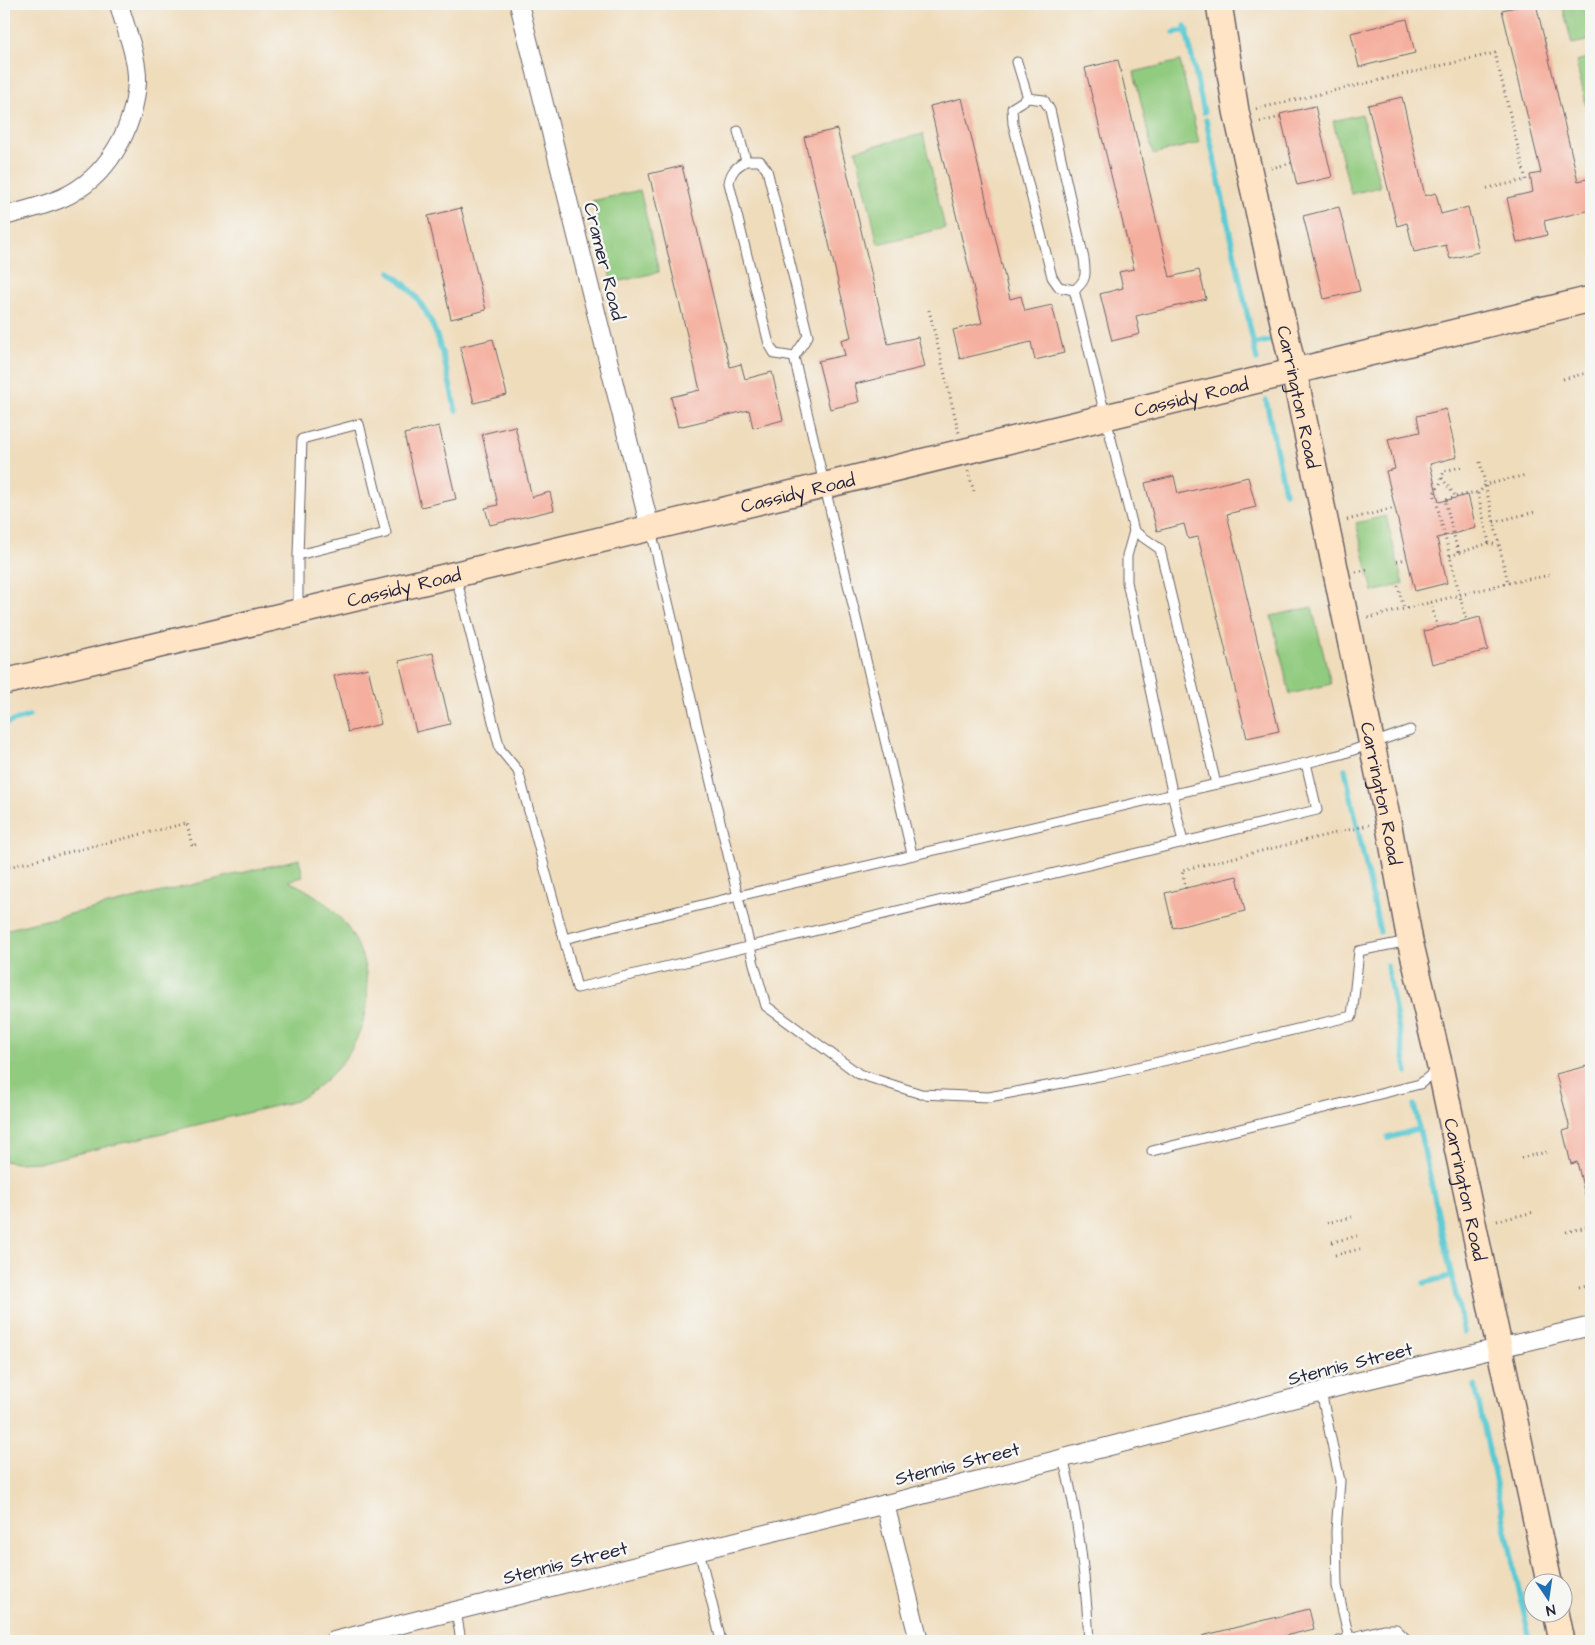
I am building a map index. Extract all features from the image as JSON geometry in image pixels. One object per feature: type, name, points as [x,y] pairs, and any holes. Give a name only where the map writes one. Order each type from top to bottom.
[{"type":"street","points":[[4,216],[56,200],[89,182],[107,163],[121,141],[132,116],[137,80],[119,4]]},
{"type":"street","name":"Cramer Road","points":[[519,4],[650,528]]},
{"type":"street","name":"Carrington Road","points":[[1219,4],[1236,111],[1294,372],[1410,941],[1440,1067],[1547,1572]]},
{"type":"street","name":"Cassidy Road","points":[[4,682],[650,528],[1591,299]]},
{"type":"street","name":"Stennis Street","points":[[334,1641],[885,1504],[1321,1392],[1591,1326]]},
{"type":"street","points":[[885,1504],[919,1641]]},
{"type":"street","points":[[1558,1622],[1562,1641]]},
{"type":"lane","points":[[1018,62],[1028,98]]},
{"type":"lane","points":[[1028,98],[1044,100],[1050,110],[1084,259],[1086,276],[1083,284],[1074,290],[1059,287],[1052,277],[1013,124],[1012,108],[1028,98]]},
{"type":"lane","points":[[738,131],[746,161]]},
{"type":"lane","points":[[794,357],[775,354],[769,344],[729,183],[730,175],[736,167],[746,161],[760,161],[767,170],[808,336],[794,357],[912,854]]},
{"type":"lane","points":[[1074,290],[1104,417],[1134,531],[1127,556],[1127,582],[1183,843]]},
{"type":"lane","points":[[298,555],[386,533],[359,424],[302,439],[298,555],[298,612]]},
{"type":"lane","points":[[650,528],[750,947],[766,1006],[859,1074],[921,1094],[989,1097],[1104,1075],[1352,1016],[1359,951],[1410,941]]},
{"type":"lane","points":[[1134,531],[1160,549],[1216,784]]},
{"type":"lane","points":[[455,574],[500,749],[518,771],[576,988],[1318,810],[1306,763]]},
{"type":"lane","points":[[564,939],[912,854],[1306,763],[1342,754],[1410,730]]},
{"type":"lane","points":[[1152,1151],[1420,1084],[1440,1067]]},
{"type":"lane","points":[[1321,1392],[1340,1481],[1336,1531],[1337,1586],[1349,1638]]},
{"type":"lane","points":[[1064,1458],[1075,1500],[1087,1581],[1089,1641]]},
{"type":"lane","points":[[699,1550],[721,1641]]},
{"type":"lane","points":[[456,1611],[462,1641]]},
{"type":"lane","points":[[1340,1641],[1383,1629],[1396,1630],[1408,1641]]},
{"type":"path","points":[[1236,111],[1248,111],[1495,53],[1526,180],[1484,189]]},
{"type":"path","points":[[929,310],[974,492]]},
{"type":"path","points":[[1563,379],[1591,372]]},
{"type":"path","points":[[1480,462],[1508,582]]},
{"type":"path","points":[[1461,467],[1444,471],[1434,492],[1466,620]]},
{"type":"path","points":[[1478,494],[1485,485],[1526,476]]},
{"type":"path","points":[[1442,478],[1456,497]]},
{"type":"path","points":[[1458,552],[1445,500],[1475,492],[1478,494]]},
{"type":"path","points":[[1478,494],[1489,543]]},
{"type":"path","points":[[1326,525],[1395,508]]},
{"type":"path","points":[[1494,522],[1536,512]]},
{"type":"path","points":[[1450,556],[1489,543],[1500,546]]},
{"type":"path","points":[[1397,561],[1407,559]]},
{"type":"path","points":[[1346,623],[1508,582],[1551,574]]},
{"type":"path","points":[[1398,586],[1404,609]]},
{"type":"path","points":[[1431,602],[1437,627]]},
{"type":"path","points":[[4,868],[187,823],[192,846],[197,844]]},
{"type":"path","points":[[1186,888],[1182,870],[1367,826]]},
{"type":"path","points":[[1522,1158],[1547,1152]]},
{"type":"path","points":[[1497,1221],[1534,1212]]},
{"type":"path","points":[[1327,1223],[1352,1217]]},
{"type":"path","points":[[1566,1232],[1591,1226]]},
{"type":"path","points":[[1332,1242],[1357,1236]]},
{"type":"path","points":[[1335,1255],[1360,1249]]},
{"type":"path","points":[[1579,1287],[1591,1284]]},
{"type":"green space","points":[[1562,4],[1591,4],[1591,40],[1572,44]]},
{"type":"green space","points":[[1591,57],[1591,126],[1576,61]]},
{"type":"green space","points":[[1180,61],[1199,143],[1153,154],[1134,72]]},
{"type":"green space","points":[[1362,114],[1380,187],[1351,194],[1333,121]]},
{"type":"green space","points":[[923,134],[945,228],[878,244],[856,150]]},
{"type":"green space","points":[[640,190],[659,272],[612,283],[592,201]]},
{"type":"green space","points":[[1386,516],[1403,584],[1373,592],[1356,523]]},
{"type":"green space","points":[[1312,607],[1331,684],[1290,694],[1271,616]]},
{"type":"green space","points":[[299,859],[303,877],[288,881],[322,901],[347,926],[362,956],[367,988],[364,1020],[350,1050],[328,1078],[296,1101],[42,1162],[16,1163],[4,1161],[4,930]]},
{"type":"building","points":[[1536,4],[1578,181],[1591,178],[1591,210],[1544,221],[1547,235],[1517,243],[1507,198],[1533,192],[1530,175],[1541,173],[1502,10]]},
{"type":"building","points":[[1407,19],[1415,53],[1359,67],[1351,33]]},
{"type":"building","points":[[1118,60],[1170,277],[1199,270],[1206,299],[1136,316],[1140,334],[1112,341],[1100,294],[1123,288],[1119,272],[1134,269],[1085,68]]},
{"type":"building","points":[[1402,97],[1425,196],[1436,193],[1441,214],[1468,207],[1479,252],[1450,259],[1446,245],[1414,252],[1407,223],[1397,226],[1368,105]]},
{"type":"building","points":[[962,98],[1010,299],[1021,296],[1025,311],[1052,305],[1064,353],[1035,360],[1031,342],[960,359],[953,330],[982,323],[930,106]]},
{"type":"building","points":[[1315,106],[1332,177],[1297,185],[1280,114]]},
{"type":"building","points":[[837,129],[888,344],[918,337],[925,367],[855,384],[859,402],[830,409],[818,361],[845,355],[841,340],[851,337],[804,137]]},
{"type":"building","points":[[682,166],[730,367],[741,364],[745,379],[772,372],[783,420],[753,428],[749,410],[678,427],[671,397],[700,390],[649,174]]},
{"type":"building","points":[[1339,207],[1360,291],[1324,299],[1303,216]]},
{"type":"building","points":[[461,208],[486,310],[451,319],[428,216]]},
{"type":"building","points":[[493,339],[507,395],[474,403],[460,347]]},
{"type":"building","points":[[1446,409],[1457,457],[1430,464],[1439,502],[1468,495],[1476,528],[1437,538],[1447,583],[1415,591],[1386,471],[1395,469],[1388,439],[1420,432],[1417,416]]},
{"type":"building","points":[[439,426],[456,499],[421,507],[404,434]]},
{"type":"building","points":[[515,426],[532,497],[550,492],[554,510],[490,525],[485,508],[498,505],[482,434]]},
{"type":"building","points":[[1174,476],[1178,494],[1248,477],[1256,507],[1227,514],[1279,731],[1247,738],[1198,537],[1188,539],[1184,524],[1157,531],[1145,483]]},
{"type":"building","points":[[1480,617],[1488,650],[1432,664],[1424,631]]},
{"type":"building","points":[[433,653],[450,724],[416,732],[399,661]]},
{"type":"building","points":[[368,668],[381,724],[348,732],[334,676]]},
{"type":"building","points":[[1237,876],[1245,911],[1173,928],[1165,893]]},
{"type":"building","points":[[1591,1065],[1591,1198],[1586,1199],[1577,1162],[1571,1164],[1563,1131],[1570,1129],[1556,1074]]},
{"type":"building","points":[[1309,1609],[1314,1629],[1264,1641],[1202,1641],[1202,1636]]},
{"type":"waterway","points":[[1185,26],[1204,112]]},
{"type":"waterway","points":[[1174,33],[1187,30]]},
{"type":"waterway","points":[[1206,120],[1257,360]]},
{"type":"waterway","points":[[390,272],[410,290],[428,316],[441,347],[456,411]]},
{"type":"waterway","points":[[1254,344],[1281,338]]},
{"type":"waterway","points":[[1266,400],[1285,492]]},
{"type":"waterway","points":[[4,724],[29,716]]},
{"type":"waterway","points":[[1345,769],[1380,932]]},
{"type":"waterway","points":[[1387,966],[1407,1073]]},
{"type":"waterway","points":[[1414,1105],[1464,1332]]},
{"type":"waterway","points":[[1388,1138],[1419,1129]]},
{"type":"waterway","points":[[1424,1283],[1451,1276]]},
{"type":"waterway","points":[[1475,1386],[1530,1641]]}]
